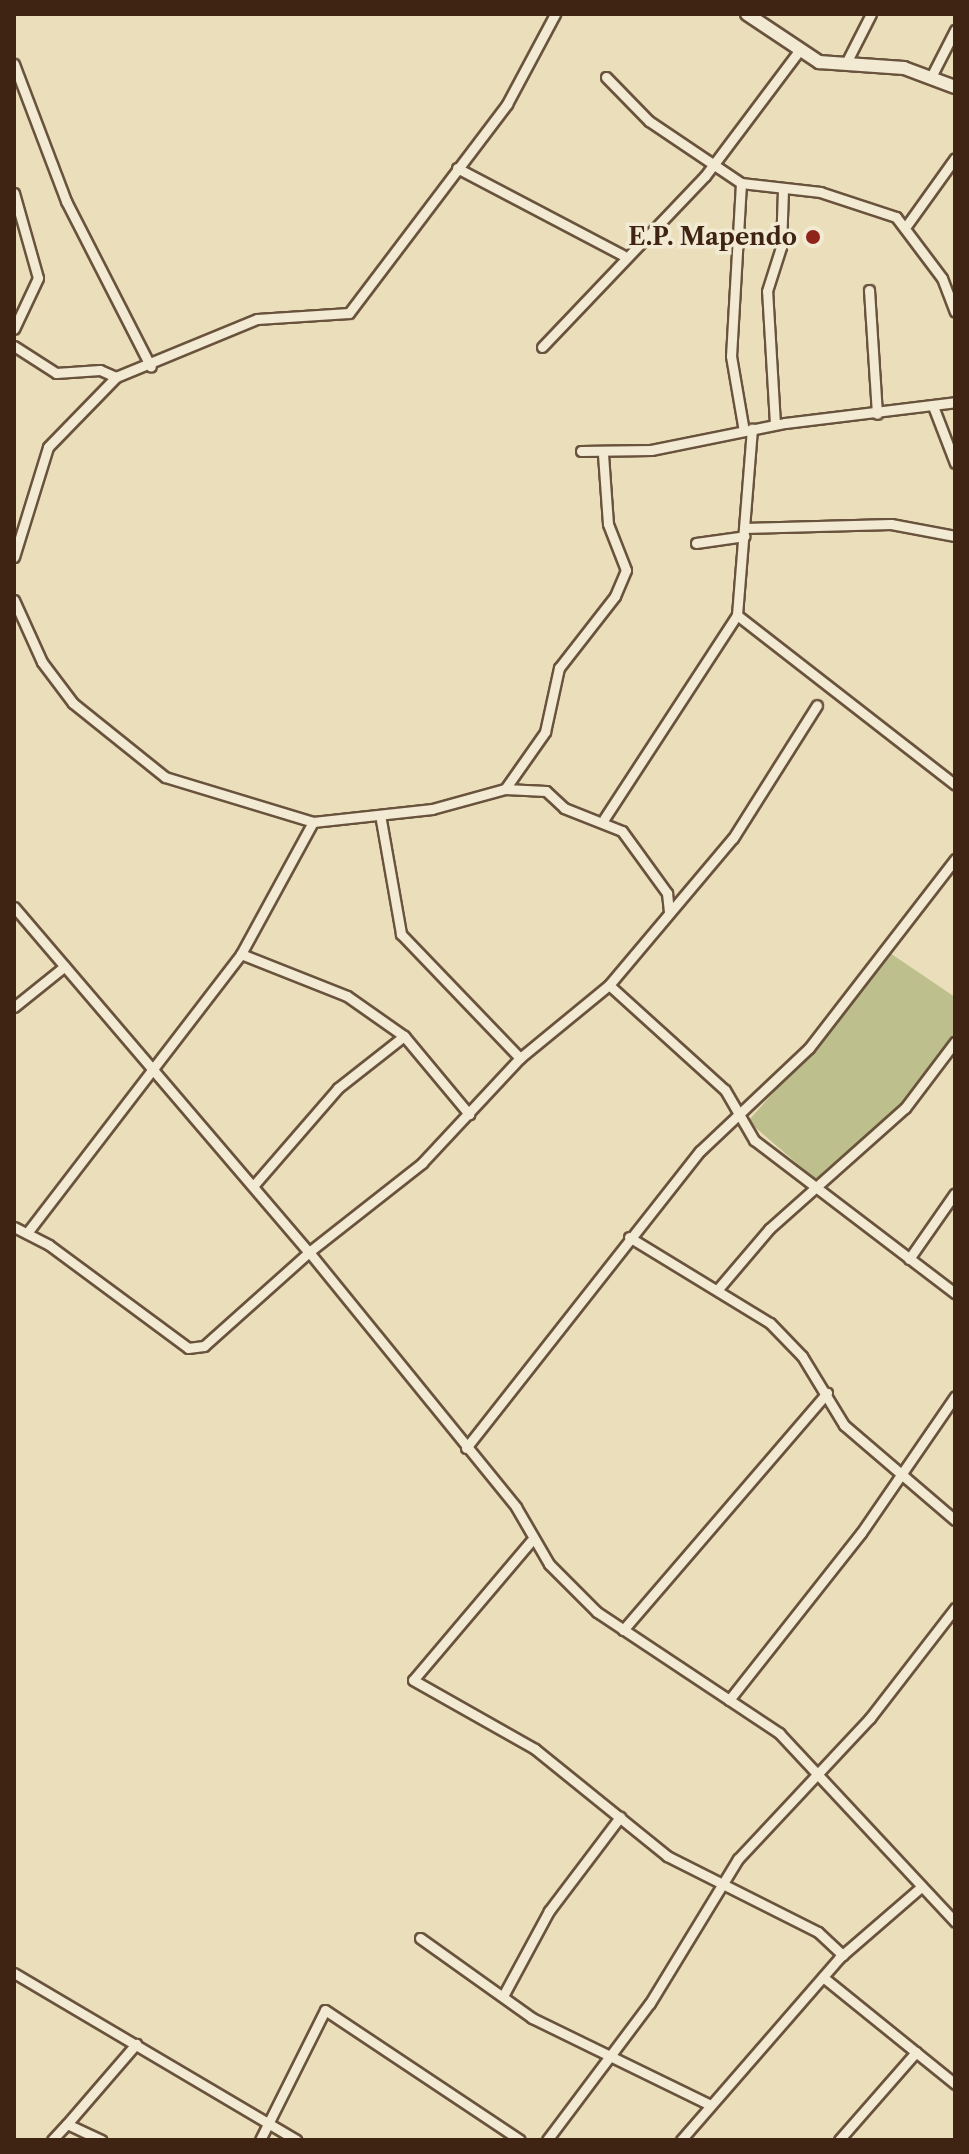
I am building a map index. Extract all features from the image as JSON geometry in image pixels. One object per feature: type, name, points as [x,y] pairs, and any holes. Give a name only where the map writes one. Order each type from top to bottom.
[{"type":"street","points":[[14,557],[48,447],[116,377],[151,367],[257,319],[301,311],[345,317],[507,104],[555,14]]},
{"type":"street","points":[[747,14],[763,18],[799,51],[819,62],[846,63],[931,77],[955,87]]},
{"type":"street","points":[[846,63],[871,14]]},
{"type":"street","points":[[931,77],[955,30]]},
{"type":"street","points":[[542,347],[623,255],[710,167],[799,51]]},
{"type":"street","points":[[14,64],[15,77],[66,201],[151,367]]},
{"type":"street","points":[[606,77],[710,167],[741,183],[820,192],[907,225],[955,312]]},
{"type":"street","points":[[907,225],[955,158]]},
{"type":"street","points":[[457,168],[623,255]]},
{"type":"street","points":[[604,819],[737,615],[745,532],[748,430],[731,356],[741,183]]},
{"type":"street","points":[[775,424],[767,291],[781,247],[783,190]]},
{"type":"street","points":[[14,193],[38,278],[14,329]]},
{"type":"street","points":[[869,290],[877,414]]},
{"type":"street","points":[[14,346],[56,373],[100,370],[116,377]]},
{"type":"street","points":[[581,451],[603,454],[775,424],[877,414],[955,402]]},
{"type":"street","points":[[933,406],[955,463]]},
{"type":"street","points":[[505,789],[545,732],[559,668],[609,605],[626,570],[608,524],[603,454]]},
{"type":"street","points":[[696,543],[745,532],[891,524],[955,536]]},
{"type":"street","points":[[14,600],[52,678],[137,759],[228,802],[313,822],[381,820],[505,789],[533,787],[564,808],[604,819],[655,874],[669,912]]},
{"type":"street","points":[[737,615],[955,785]]},
{"type":"street","points":[[14,1227],[27,1233],[188,1348],[204,1346],[309,1252],[413,1171],[520,1058],[609,985],[767,791],[817,705]]},
{"type":"street","points":[[381,820],[401,934],[520,1058]]},
{"type":"street","points":[[27,1233],[241,954],[313,822]]},
{"type":"street","points":[[466,1448],[513,1397],[629,1237],[736,1115],[809,1048],[955,859]]},
{"type":"street","points":[[14,907],[155,1065],[309,1252],[516,1507],[531,1541],[623,1630],[779,1733],[955,1922]]},
{"type":"street","points":[[241,954],[347,996],[404,1036],[469,1114]]},
{"type":"street","points":[[14,1007],[65,966]]},
{"type":"street","points":[[609,985],[725,1090],[736,1115],[812,1191],[955,1293]]},
{"type":"street","points":[[254,1185],[338,1088],[404,1036]]},
{"type":"street","points":[[718,1289],[812,1191],[905,1108],[955,1042]]},
{"type":"street","points":[[909,1259],[955,1193]]},
{"type":"street","points":[[629,1237],[770,1323],[827,1393],[844,1425],[955,1520]]},
{"type":"street","points":[[623,1630],[827,1393]]},
{"type":"street","points":[[729,1700],[903,1473],[955,1396]]},
{"type":"street","points":[[531,1541],[413,1680],[535,1749],[667,1856],[724,1882],[818,1932],[843,1955]]},
{"type":"street","points":[[547,2140],[612,2055],[724,1882],[817,1776],[955,1608]]},
{"type":"street","points":[[503,1996],[549,1911],[620,1817]]},
{"type":"street","points":[[681,2140],[708,2104],[843,1955],[921,1887]]},
{"type":"street","points":[[420,1938],[503,1996],[708,2104]]},
{"type":"street","points":[[14,1973],[296,2140]]},
{"type":"street","points":[[823,1977],[955,2084]]},
{"type":"street","points":[[260,2140],[325,2010],[520,2140]]},
{"type":"street","points":[[52,2140],[136,2044]]},
{"type":"street","points":[[839,2140],[916,2052]]},
{"type":"street","points":[[67,2124],[101,2140]]},
{"type":"green space","points":[[887,951],[955,997],[955,1035],[900,1106],[816,1180],[748,1121],[834,1025]]},
{"type":"place","name":"E.P. Mapendo","points":[[813,237]]}]
